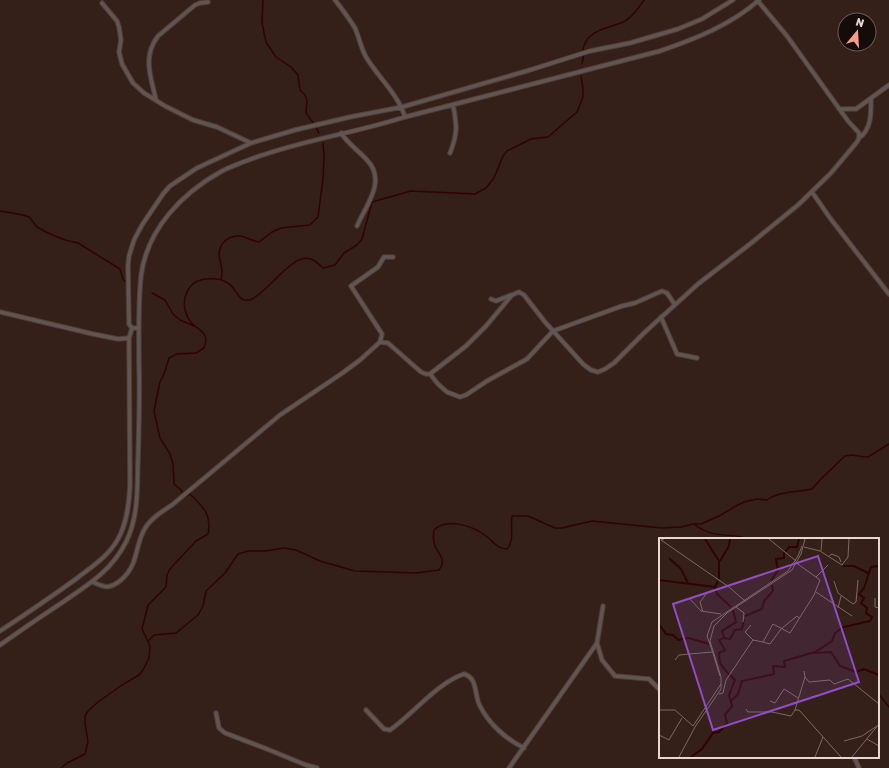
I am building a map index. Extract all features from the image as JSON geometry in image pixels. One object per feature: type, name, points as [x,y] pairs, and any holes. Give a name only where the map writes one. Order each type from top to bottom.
[{"type":"street","points":[[335,0],[355,28],[365,55],[375,72],[396,97],[402,107],[404,117]]},
{"type":"street","points":[[139,328],[132,328],[128,324],[128,266],[134,240],[160,198],[170,186],[197,168],[251,143],[295,130],[402,107],[590,51],[630,43],[678,29],[702,19],[733,0]]},
{"type":"street","points":[[0,645],[93,582],[115,559],[126,542],[134,520],[137,485],[140,380],[139,328],[141,276],[144,261],[157,230],[172,209],[188,195],[222,171],[287,147],[383,124],[404,117],[660,51],[719,27],[758,0],[787,36],[858,133],[859,138]]},
{"type":"street","points":[[156,100],[148,60],[154,41],[195,5],[208,2]]},
{"type":"street","points":[[102,3],[117,21],[120,36],[120,58],[128,76],[144,93],[165,106],[193,120],[217,127],[251,143]]},
{"type":"street","points":[[839,109],[856,109],[889,85]]},
{"type":"street","points":[[491,300],[496,301],[519,292],[524,295],[553,331],[583,364],[591,370],[598,372],[605,369],[614,363],[661,317],[698,284],[776,224],[831,173],[859,138],[864,134],[871,118],[871,98]]},
{"type":"street","points":[[450,153],[456,135],[457,125],[453,105]]},
{"type":"street","points":[[341,133],[346,142],[369,161],[376,179],[374,190],[357,226]]},
{"type":"street","points":[[812,192],[830,218],[889,294]]},
{"type":"street","points":[[93,582],[103,587],[108,587],[116,584],[128,574],[133,565],[144,529],[155,516],[172,505],[274,420],[341,374],[360,360],[380,342],[382,334],[351,286],[378,267],[384,258],[392,257]]},
{"type":"street","points":[[380,342],[388,343],[421,372],[430,374],[447,392],[460,397],[466,395],[487,381],[527,359],[553,331],[622,306],[641,301],[662,291],[667,294],[674,305]]},
{"type":"street","points":[[430,374],[466,346],[512,295]]},
{"type":"street","points":[[0,312],[93,334],[123,339],[129,338]]},
{"type":"street","points":[[661,317],[677,354],[697,358]]},
{"type":"street","points":[[0,631],[93,567],[107,554],[118,539],[126,518],[130,486],[129,338],[132,328]]},
{"type":"street","points":[[509,768],[597,643],[603,606]]},
{"type":"street","points":[[597,643],[602,660],[615,676],[649,679],[659,689]]},
{"type":"street","points":[[366,710],[384,729],[390,730],[445,685],[457,676],[464,674],[471,678],[474,683],[480,706],[488,718],[506,738],[524,748]]},
{"type":"street","points":[[216,713],[219,728],[224,733],[317,768]]},
{"type":"street","points":[[854,758],[859,768]]},
{"type":"waterway","points":[[263,0],[262,23],[266,42],[276,57],[291,67],[298,75],[300,90],[305,95],[307,100],[306,113],[314,124]]},
{"type":"waterway","points":[[583,50],[585,43],[593,34],[625,21],[633,14],[644,0]]},
{"type":"waterway","points":[[582,64],[584,54]]},
{"type":"waterway","points":[[182,492],[174,484],[173,464],[170,454],[160,438],[154,411],[160,382],[169,358],[177,354],[196,353],[204,348],[205,345],[206,339],[204,334],[190,321],[186,313],[184,304],[187,291],[190,287],[198,281],[215,279],[225,281],[232,286],[244,300],[252,299],[259,295],[289,266],[304,258],[311,259],[323,268],[335,265],[344,253],[357,245],[362,239],[372,202],[411,191],[475,194],[486,188],[494,178],[503,156],[507,151],[531,139],[548,137],[577,112],[583,97],[581,76]]},
{"type":"waterway","points":[[316,127],[319,133]]},
{"type":"waterway","points":[[221,279],[222,270],[219,251],[223,243],[229,238],[240,236],[259,242],[272,232],[281,228],[310,225],[318,217],[323,179],[323,143]]},
{"type":"waterway","points":[[0,211],[29,217],[37,227],[48,233],[65,240],[78,243],[120,269],[123,279],[127,283]]},
{"type":"waterway","points":[[152,293],[165,300],[173,314],[180,320],[194,326]]},
{"type":"waterway","points":[[148,641],[154,635],[176,633],[198,615],[203,606],[206,591],[225,573],[238,554],[248,551],[265,551],[284,548],[296,550],[320,561],[355,571],[416,573],[439,570],[442,563],[442,558],[434,544],[434,530],[439,526],[446,524],[460,524],[467,526],[481,532],[498,546],[507,549],[512,538],[512,516],[528,516],[555,528],[562,528],[592,521],[661,528],[701,524],[744,502],[757,499],[767,500],[783,493],[812,489],[845,456],[852,455],[868,457],[889,444]]},
{"type":"waterway","points":[[61,768],[67,763],[85,754],[88,742],[85,716],[88,711],[122,685],[139,675],[143,670],[149,658],[150,646],[142,629],[148,605],[166,587],[167,575],[170,569],[196,541],[208,534],[209,521],[205,511],[190,494],[186,496]]},
{"type":"waterway","points":[[694,524],[701,529],[715,534],[747,538]]},
{"type":"waterway","points":[[879,694],[889,707]]}]
